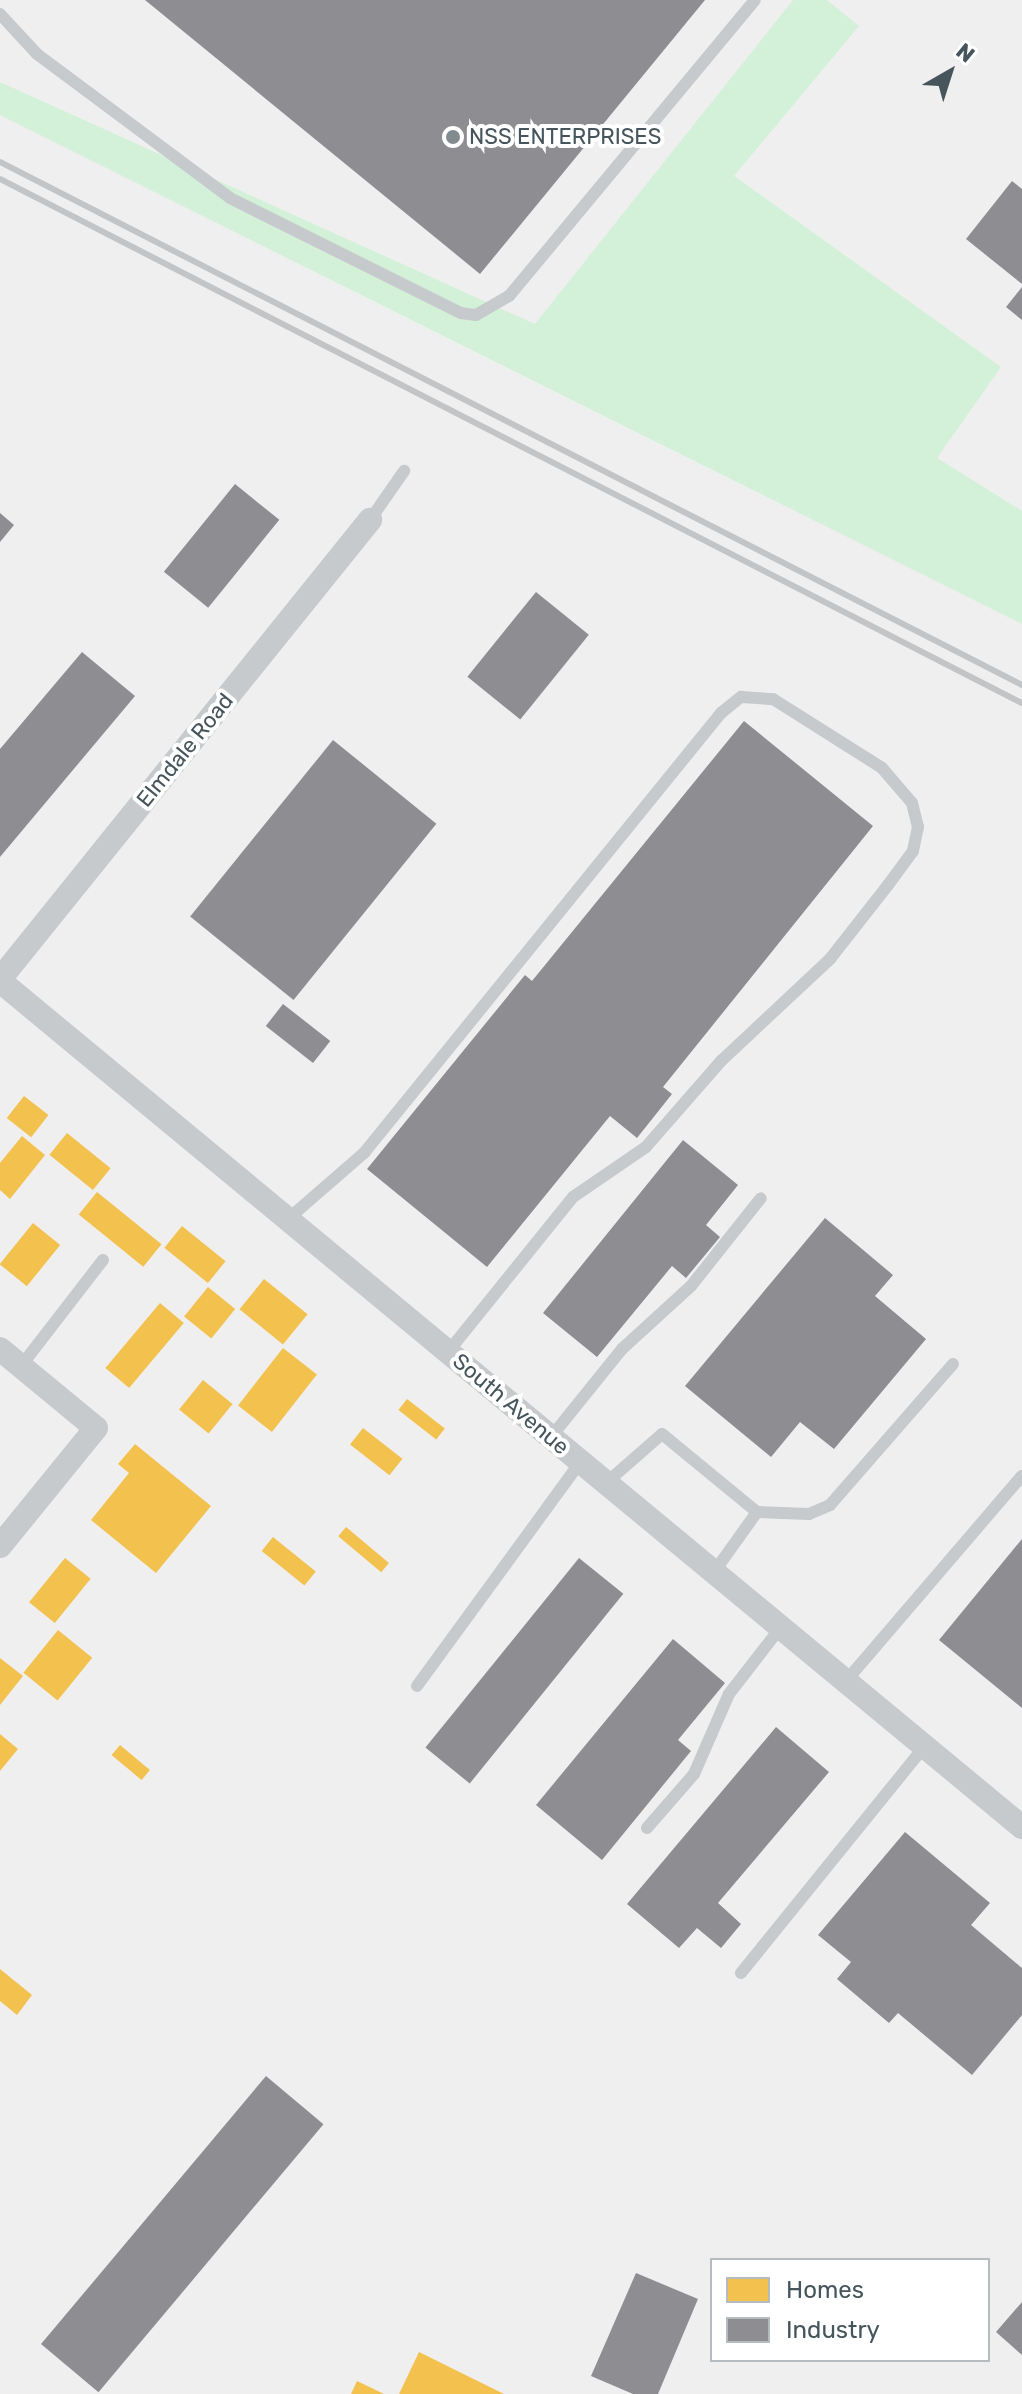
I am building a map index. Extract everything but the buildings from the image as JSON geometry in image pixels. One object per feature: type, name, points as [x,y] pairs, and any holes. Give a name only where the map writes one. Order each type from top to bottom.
[{"type":"street","name":"Elmdale Road","points":[[0,980],[370,520]]},
{"type":"street","name":"South Avenue","points":[[0,980],[1022,1827]]},
{"type":"street","points":[[0,1349],[96,1428],[0,1546]]},
{"type":"lane","points":[[0,14],[37,54],[230,198],[461,313],[476,315],[510,295],[755,0]]},
{"type":"lane","points":[[370,520],[404,471]]},
{"type":"lane","points":[[288,1219],[364,1153],[721,713],[741,697],[773,699],[882,768],[912,803],[918,827],[913,851],[888,885],[830,959],[721,1061],[646,1147],[573,1197],[448,1352]]},
{"type":"lane","points":[[551,1437],[622,1349],[691,1286],[761,1198]]},
{"type":"lane","points":[[21,1366],[103,1260]]},
{"type":"lane","points":[[606,1483],[662,1434],[757,1512],[795,1515],[830,1505],[953,1364]]},
{"type":"lane","points":[[417,1686],[581,1461]]},
{"type":"lane","points":[[846,1681],[1022,1476]]},
{"type":"lane","points":[[714,1572],[757,1512]]},
{"type":"lane","points":[[647,1828],[694,1774],[729,1694],[781,1627]]},
{"type":"lane","points":[[741,1973],[925,1746]]},
{"type":"green space","points":[[793,0],[827,0],[859,26],[734,176],[1001,367],[937,458],[1022,511],[1022,624],[0,115],[0,82],[535,324]]},
{"type":"railway","points":[[0,162],[1022,685]]},
{"type":"railway","points":[[0,179],[1022,703]]},
{"type":"place","name":"NSS ENTERPRISES","points":[[453,137]]}]
